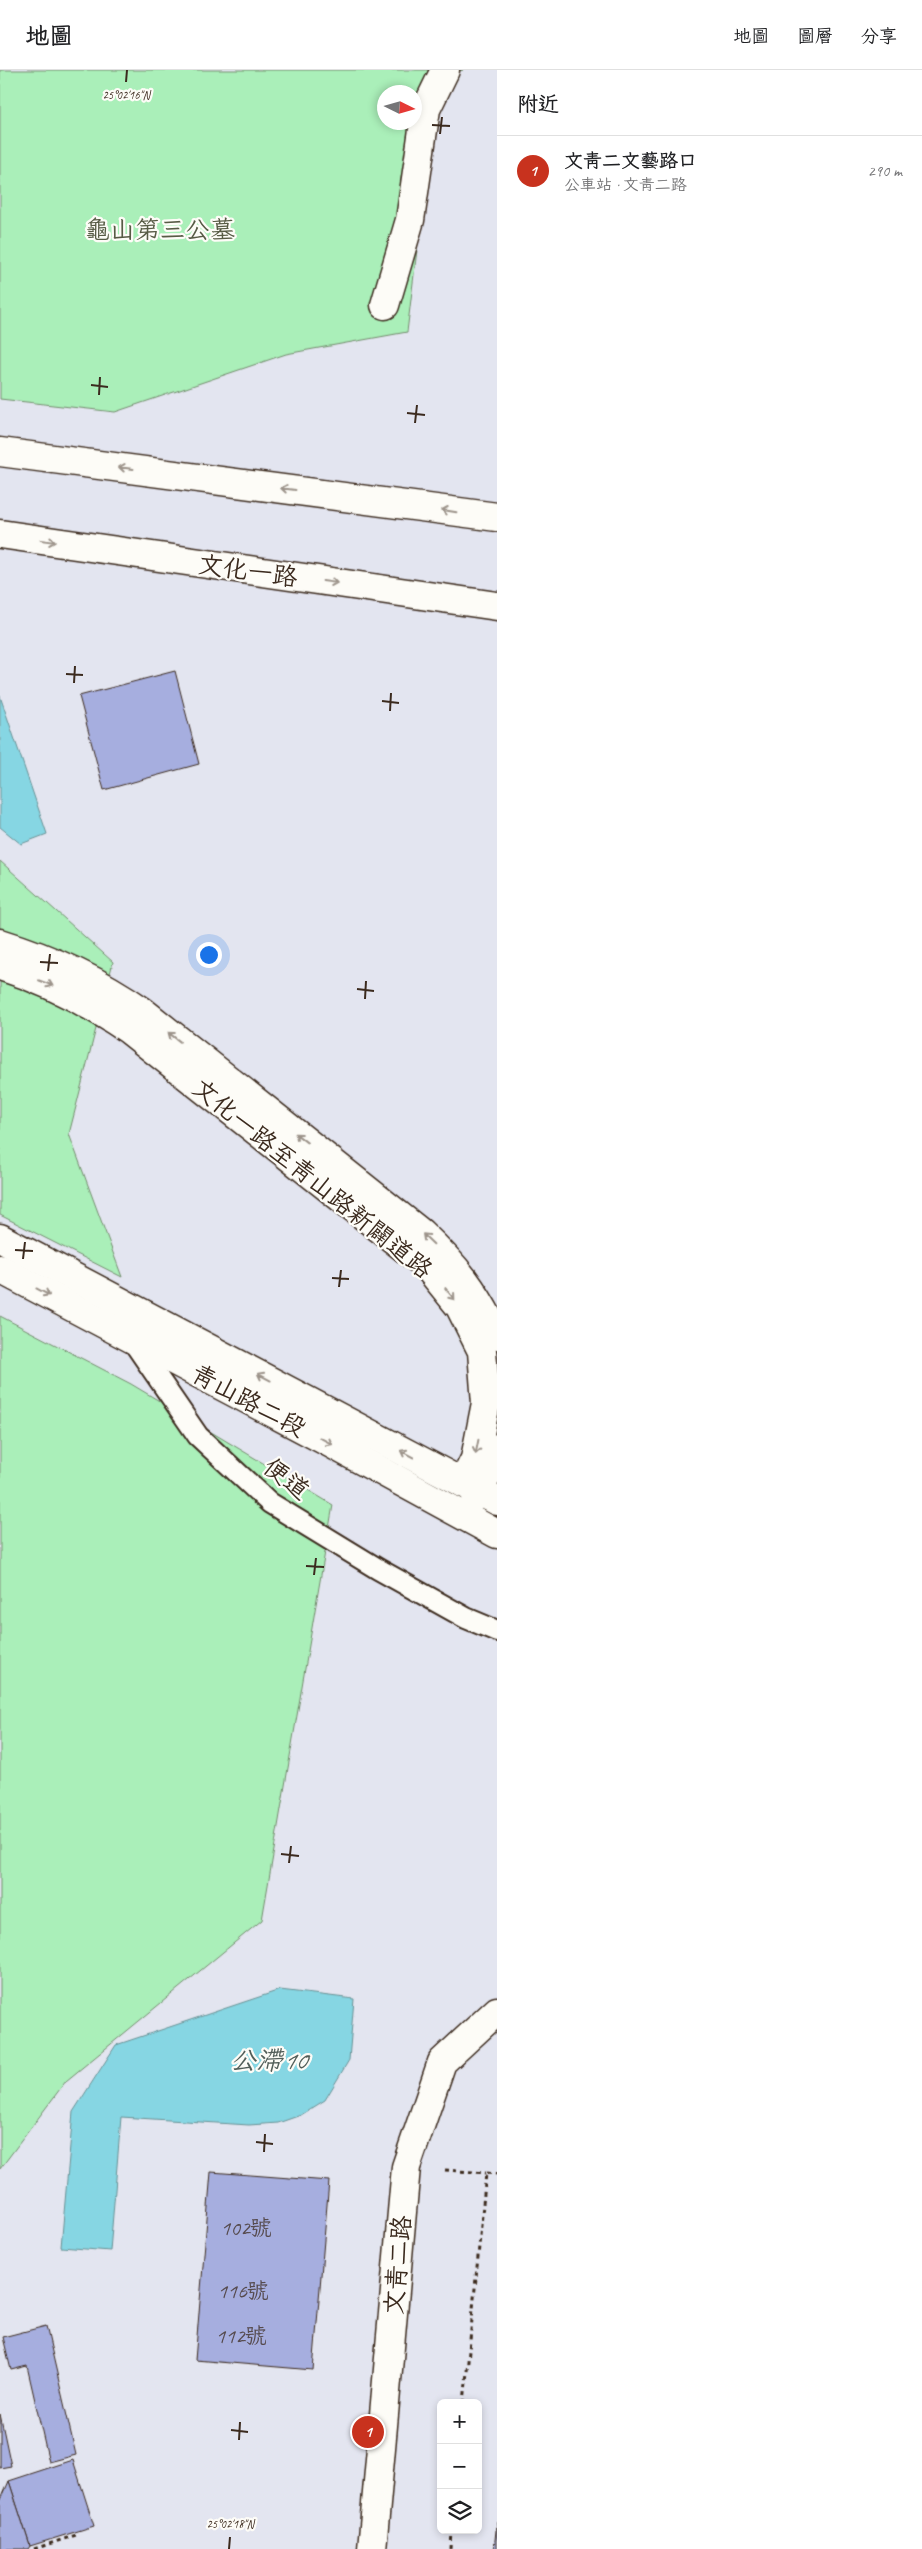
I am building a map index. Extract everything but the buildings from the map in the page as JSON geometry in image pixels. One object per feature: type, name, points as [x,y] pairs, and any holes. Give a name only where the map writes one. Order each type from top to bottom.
[{"type":"street","points":[[385,305],[410,220],[426,109],[445,70]]},
{"type":"street","points":[[0,452],[497,517]]},
{"type":"street","name":"文化一路","points":[[0,534],[497,606]]},
{"type":"street","name":"文化一路至青山路新闢道路","points":[[0,943],[30,952],[94,980],[116,993],[158,1024],[422,1233],[451,1261],[480,1300],[497,1335]]},
{"type":"street","name":"文化一路至青山路新闢道路","points":[[0,966],[60,988],[94,1006],[129,1030],[426,1265],[460,1307],[482,1350],[486,1403],[475,1459],[480,1492],[470,1502],[458,1507],[444,1505]]},
{"type":"street","name":"青山路二段","points":[[0,1238],[480,1492]]},
{"type":"street","name":"青山路二段","points":[[0,1269],[497,1534]]},
{"type":"street","points":[[480,1492],[494,1460],[497,1448]]},
{"type":"street","name":"文青二路","points":[[372,2549],[406,2167],[442,2062],[497,2011]]},
{"type":"lane","name":"便道","points":[[110,1296],[130,1337],[198,1436],[270,1504],[378,1569],[466,1618],[497,1631]]},
{"type":"path","points":[[445,2170],[497,2174]]},
{"type":"path","points":[[464,2399],[486,2173]]},
{"type":"path","points":[[451,2549],[452,2534]]},
{"type":"path","points":[[34,2549],[76,2535]]},
{"type":"green space","name":"龜山第三公墓","points":[[0,70],[463,70],[438,77],[407,332],[286,354],[115,412],[0,399]]},
{"type":"green space","points":[[0,861],[113,962],[69,1134],[122,1277],[0,1215]]},
{"type":"green space","points":[[0,1316],[131,1384],[333,1505],[262,1920],[66,2081],[0,2169]]},
{"type":"water","points":[[0,696],[47,834],[21,844],[0,827]]},
{"type":"water","name":"公滯10","points":[[280,1990],[354,1999],[349,2060],[325,2100],[301,2115],[278,2123],[249,2125],[121,2117],[110,2251],[61,2247],[73,2112],[116,2045]]},
{"type":"place","name":"文青二文藝路口","points":[[368,2432]]}]
